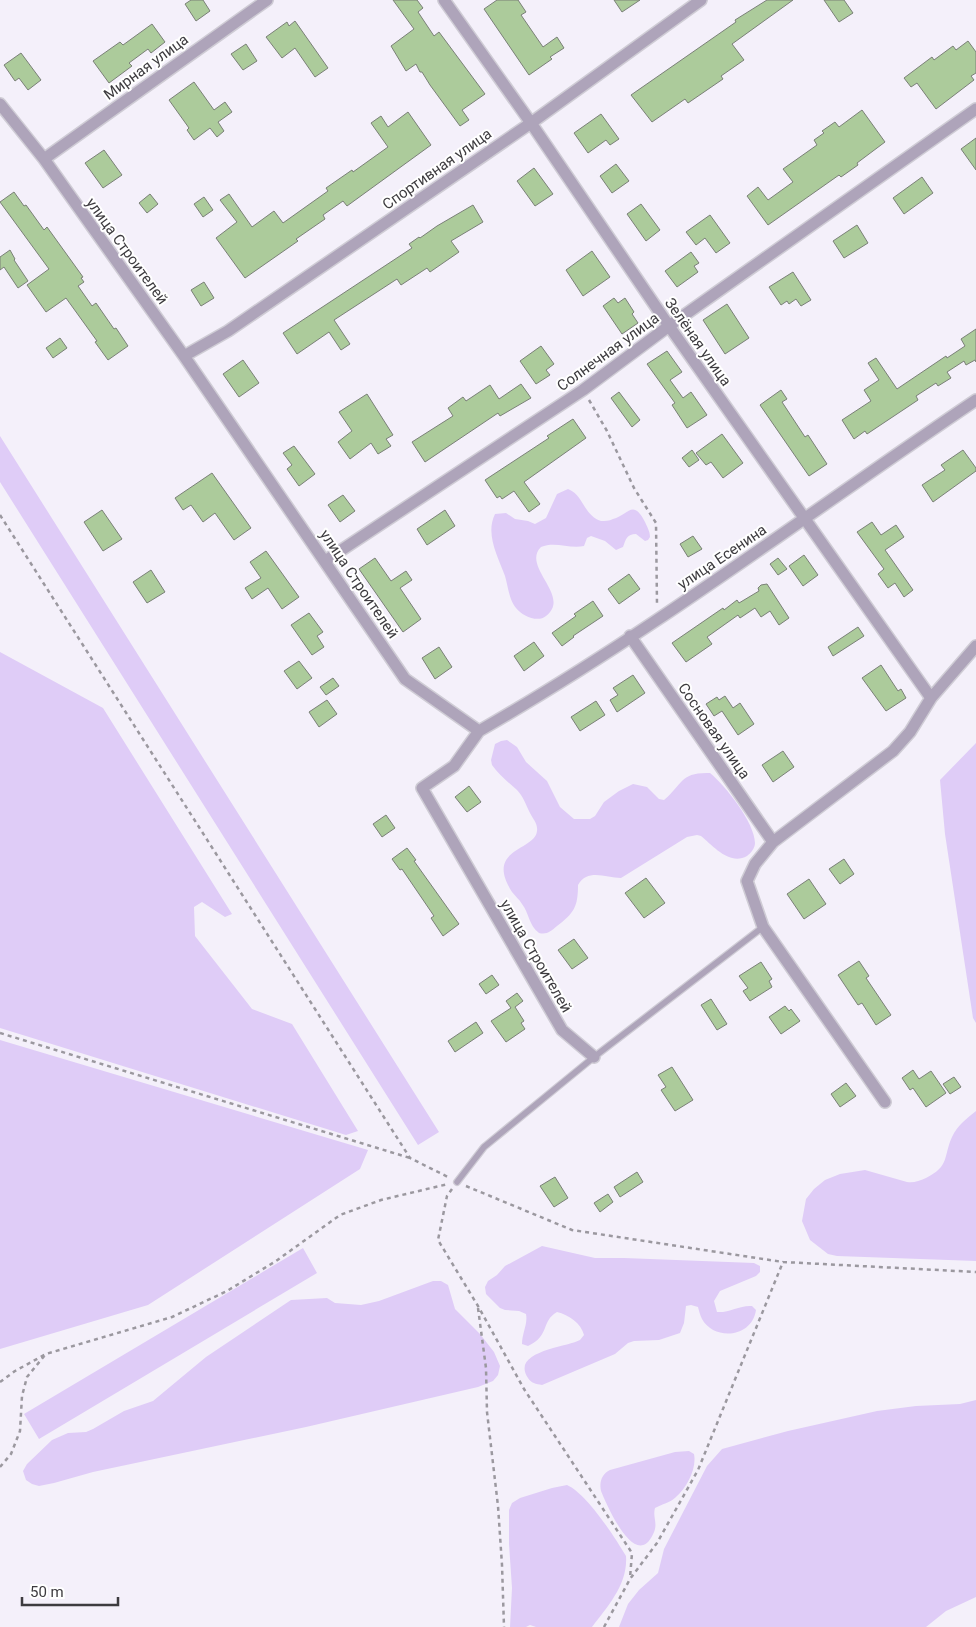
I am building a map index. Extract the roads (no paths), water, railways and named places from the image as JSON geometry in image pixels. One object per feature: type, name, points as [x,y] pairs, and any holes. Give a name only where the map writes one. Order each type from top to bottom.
[{"type":"street","name":"Мирная улица","points":[[44,159],[266,0]]},
{"type":"street","name":"Зелёная улица","points":[[444,0],[531,123],[669,326],[931,698]]},
{"type":"street","name":"Спортивная улица","points":[[184,356],[228,331],[531,123],[701,0]]},
{"type":"street","name":"улица Строителей","points":[[0,104],[44,159],[184,356],[405,679],[479,731],[454,766],[422,788],[562,1030],[594,1058]]},
{"type":"street","name":"Солнечная улица","points":[[325,561],[583,390],[669,326],[976,109]]},
{"type":"street","name":"улица Есенина","points":[[479,731],[525,704],[658,618],[805,520],[976,400]]},
{"type":"street","name":"Сосновая улица","points":[[630,636],[773,842]]},
{"type":"street","points":[[885,1102],[762,927],[747,881],[755,864],[773,842],[893,751],[910,732],[931,698],[976,646]]},
{"type":"lane","points":[[457,1182],[484,1147],[594,1058],[762,927]]}]
